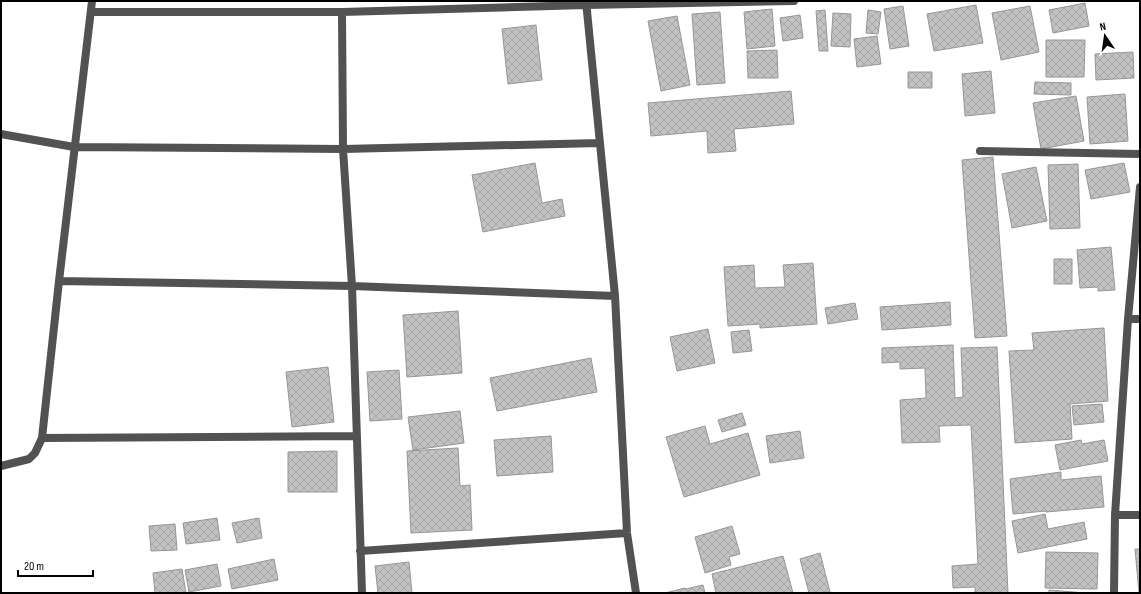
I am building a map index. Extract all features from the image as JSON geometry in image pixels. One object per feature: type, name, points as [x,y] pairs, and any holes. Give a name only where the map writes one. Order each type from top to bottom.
[{"type":"street","points":[[1,466],[29,459],[35,453],[42,438],[74,147],[92,1]]},
{"type":"street","points":[[91,12],[342,12],[586,3],[794,1]]},
{"type":"street","points":[[586,3],[615,296],[627,532],[636,593]]},
{"type":"street","points":[[342,12],[343,149],[352,286],[362,593]]},
{"type":"street","points":[[1,134],[74,147],[343,149],[600,143]]},
{"type":"street","points":[[980,151],[1140,154]]},
{"type":"street","points":[[1114,593],[1115,515],[1128,319],[1140,187]]},
{"type":"street","points":[[59,281],[352,286],[615,296]]},
{"type":"street","points":[[1128,319],[1140,319]]},
{"type":"street","points":[[42,438],[356,436]]},
{"type":"street","points":[[1115,515],[1140,515]]},
{"type":"street","points":[[360,551],[627,532]]},
{"type":"building","points":[[1085,3],[1089,26],[1053,33],[1049,10]]},
{"type":"building","points":[[976,5],[983,43],[934,51],[927,14]]},
{"type":"building","points":[[903,6],[909,46],[890,49],[884,9]]},
{"type":"building","points":[[1030,6],[1039,52],[1001,60],[992,13]]},
{"type":"building","points":[[772,9],[775,46],[747,49],[744,12]]},
{"type":"building","points":[[825,10],[828,51],[819,51],[816,11]]},
{"type":"building","points":[[868,10],[881,12],[878,34],[866,33]]},
{"type":"building","points":[[720,12],[725,83],[697,85],[692,14]]},
{"type":"building","points":[[833,13],[851,14],[850,47],[831,46]]},
{"type":"building","points":[[800,15],[803,38],[783,41],[780,18]]},
{"type":"building","points":[[677,16],[690,85],[661,91],[648,21]]},
{"type":"building","points":[[536,25],[542,80],[508,84],[502,29]]},
{"type":"building","points":[[877,36],[881,64],[857,67],[854,39]]},
{"type":"building","points":[[1046,40],[1085,40],[1084,77],[1046,77]]},
{"type":"building","points":[[777,50],[778,78],[748,78],[747,51]]},
{"type":"building","points":[[1133,52],[1134,78],[1096,80],[1095,54]]},
{"type":"building","points":[[991,71],[995,113],[965,116],[962,74]]},
{"type":"building","points":[[908,72],[932,72],[932,88],[908,88]]},
{"type":"building","points":[[1035,82],[1071,83],[1071,95],[1034,94]]},
{"type":"building","points":[[791,91],[794,124],[734,129],[736,151],[708,153],[707,131],[651,136],[648,103]]},
{"type":"building","points":[[1125,94],[1128,141],[1090,144],[1087,97]]},
{"type":"building","points":[[1076,96],[1084,141],[1041,149],[1033,103]]},
{"type":"building","points":[[993,157],[1007,336],[975,338],[962,160]]},
{"type":"building","points":[[535,163],[542,203],[562,199],[565,216],[483,232],[472,175]]},
{"type":"building","points":[[1124,163],[1130,192],[1091,199],[1085,170]]},
{"type":"building","points":[[1078,164],[1080,228],[1050,229],[1048,165]]},
{"type":"building","points":[[1036,167],[1047,221],[1012,228],[1002,174]]},
{"type":"building","points":[[1111,247],[1115,290],[1098,291],[1098,287],[1080,288],[1077,250]]},
{"type":"building","points":[[1054,259],[1072,259],[1072,284],[1054,284]]},
{"type":"building","points":[[813,263],[817,324],[760,328],[760,324],[728,326],[724,267],[754,265],[755,288],[785,287],[783,265]]},
{"type":"building","points":[[950,302],[951,325],[882,330],[880,307]]},
{"type":"building","points":[[855,303],[858,319],[828,324],[825,308]]},
{"type":"building","points":[[458,311],[462,373],[407,377],[403,315]]},
{"type":"building","points":[[1104,328],[1108,401],[1070,404],[1072,439],[1015,443],[1009,351],[1034,350],[1032,333]]},
{"type":"building","points":[[708,329],[715,363],[677,371],[670,337]]},
{"type":"building","points":[[749,330],[752,351],[733,353],[731,332]]},
{"type":"building","points":[[953,345],[955,398],[963,397],[961,348],[997,347],[1008,593],[975,593],[975,587],[953,588],[952,566],[978,564],[971,425],[939,426],[940,442],[902,443],[900,400],[926,398],[925,368],[900,369],[900,362],[882,363],[882,348]]},
{"type":"building","points":[[591,358],[597,392],[497,411],[490,378]]},
{"type":"building","points":[[328,367],[334,422],[292,427],[286,372]]},
{"type":"building","points":[[399,370],[402,419],[370,421],[367,372]]},
{"type":"building","points":[[1102,404],[1104,422],[1074,425],[1072,406]]},
{"type":"building","points":[[460,411],[464,443],[413,450],[408,417]]},
{"type":"building","points":[[742,413],[746,425],[722,432],[718,420]]},
{"type":"building","points":[[705,426],[710,444],[748,433],[760,475],[684,497],[666,437]]},
{"type":"building","points":[[800,431],[804,458],[770,463],[766,436]]},
{"type":"building","points":[[551,436],[553,472],[497,476],[494,440]]},
{"type":"building","points":[[1081,440],[1082,444],[1104,440],[1108,461],[1060,470],[1055,445]]},
{"type":"building","points":[[458,448],[460,486],[470,485],[472,530],[411,533],[407,451]]},
{"type":"building","points":[[337,451],[337,492],[288,492],[288,452]]},
{"type":"building","points":[[1061,472],[1061,480],[1101,476],[1104,507],[1013,514],[1010,479]]},
{"type":"building","points":[[1045,514],[1048,529],[1084,522],[1087,539],[1018,553],[1012,521]]},
{"type":"building","points":[[217,518],[220,540],[186,544],[183,523]]},
{"type":"building","points":[[259,518],[262,538],[237,543],[232,523]]},
{"type":"building","points":[[175,524],[177,550],[151,551],[149,526]]},
{"type":"building","points":[[732,526],[740,554],[729,557],[731,565],[705,573],[695,537]]},
{"type":"building","points":[[1135,549],[1140,549],[1140,593],[1139,593]]},
{"type":"building","points":[[1046,552],[1098,553],[1097,589],[1045,588]]},
{"type":"building","points":[[820,553],[830,592],[809,593],[800,559]]},
{"type":"building","points":[[783,556],[793,593],[716,593],[712,574]]},
{"type":"building","points":[[274,559],[278,580],[232,589],[228,569]]},
{"type":"building","points":[[409,562],[412,593],[378,593],[375,566]]},
{"type":"building","points":[[217,564],[221,586],[189,592],[185,570]]},
{"type":"building","points":[[182,569],[186,593],[155,593],[153,573]]},
{"type":"building","points":[[703,585],[705,593],[665,593],[685,588]]},
{"type":"building","points":[[1049,590],[1086,593],[1049,593]]}]
